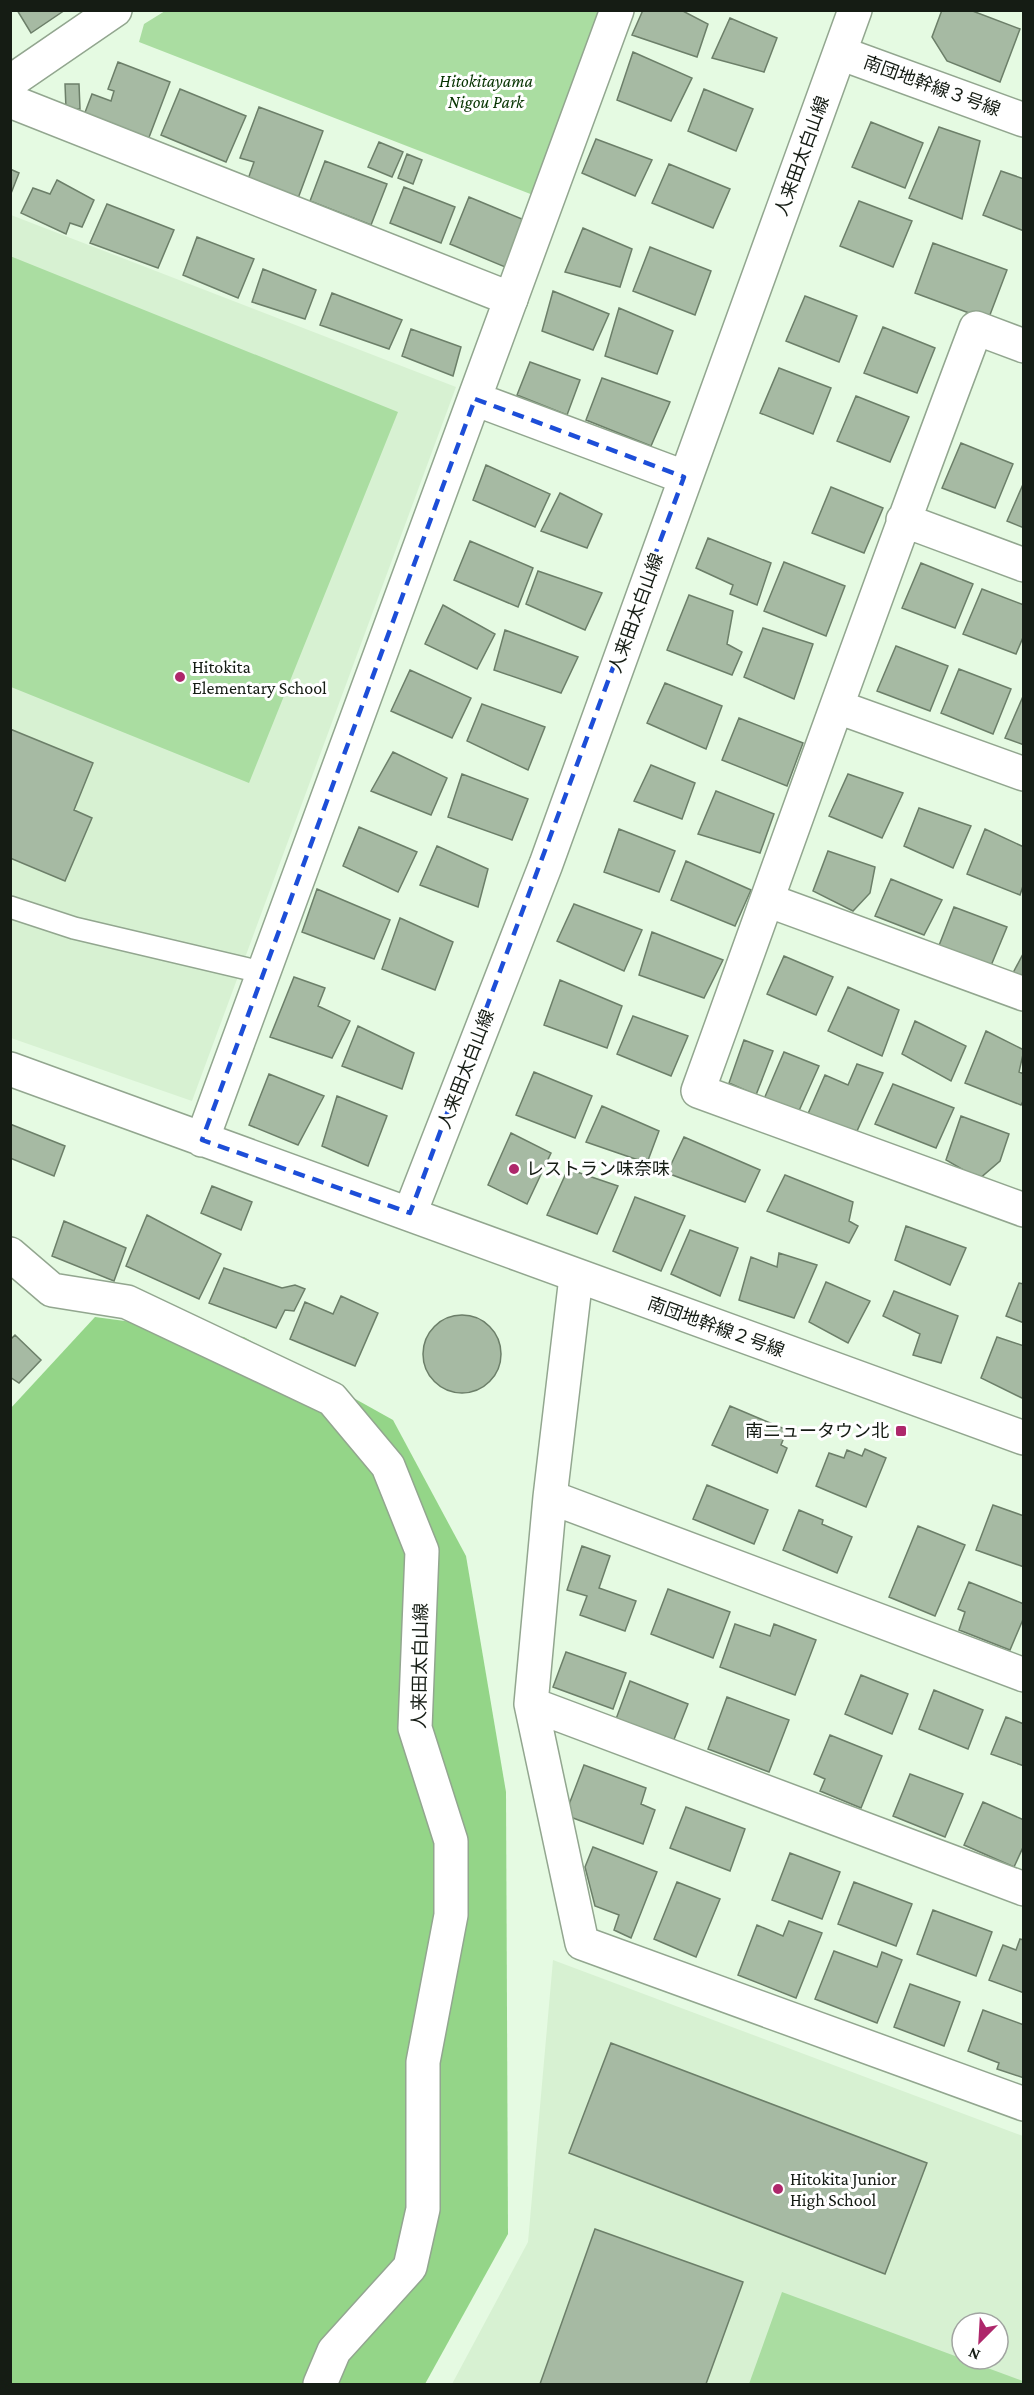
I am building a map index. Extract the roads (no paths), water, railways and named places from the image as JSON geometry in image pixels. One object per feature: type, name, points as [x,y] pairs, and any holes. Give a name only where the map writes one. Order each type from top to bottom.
[{"type":"street","points":[[10,82],[115,10]]},
{"type":"street","points":[[202,1140],[617,10]]},
{"type":"street","name":"人来田太白山線","points":[[410,1213],[546,864],[684,477],[855,10]]},
{"type":"street","name":"南団地幹線３号線","points":[[840,53],[1023,120]]},
{"type":"street","points":[[10,101],[511,299]]},
{"type":"street","points":[[1023,346],[976,328],[903,520],[838,707],[698,1091],[1023,1210]]},
{"type":"street","points":[[475,399],[684,477]]},
{"type":"street","points":[[903,520],[1023,565]]},
{"type":"street","points":[[838,707],[1023,774]]},
{"type":"street","points":[[767,900],[1023,994]]},
{"type":"street","name":"南団地幹線２号線","points":[[10,1069],[1023,1438]]},
{"type":"street","name":"人来田太白山線","points":[[10,1254],[52,1290],[127,1302],[332,1399],[388,1466],[422,1551],[416,1728],[451,1841],[451,1915],[423,2062],[423,2209],[410,2267],[334,2351],[320,2385]]},
{"type":"street","points":[[576,1277],[550,1497],[531,1704],[582,1943],[1023,2104]]},
{"type":"street","points":[[550,1497],[631,1530],[1023,1675]]},
{"type":"street","points":[[531,1704],[1023,1889]]},
{"type":"lane","points":[[10,907],[74,928],[265,973]]},
{"type":"place","name":"Hitokita Elementary School","points":[[180,677]]},
{"type":"place","name":"レストラン味奈味","points":[[514,1169]]},
{"type":"place","name":"南ニュータウン北","points":[[901,1431]]},
{"type":"place","name":"Hitokita Junior High School","points":[[778,2189]]},
{"type":"park label","name":"Hitokitayama Nigou Park","points":[[486,91]]}]
